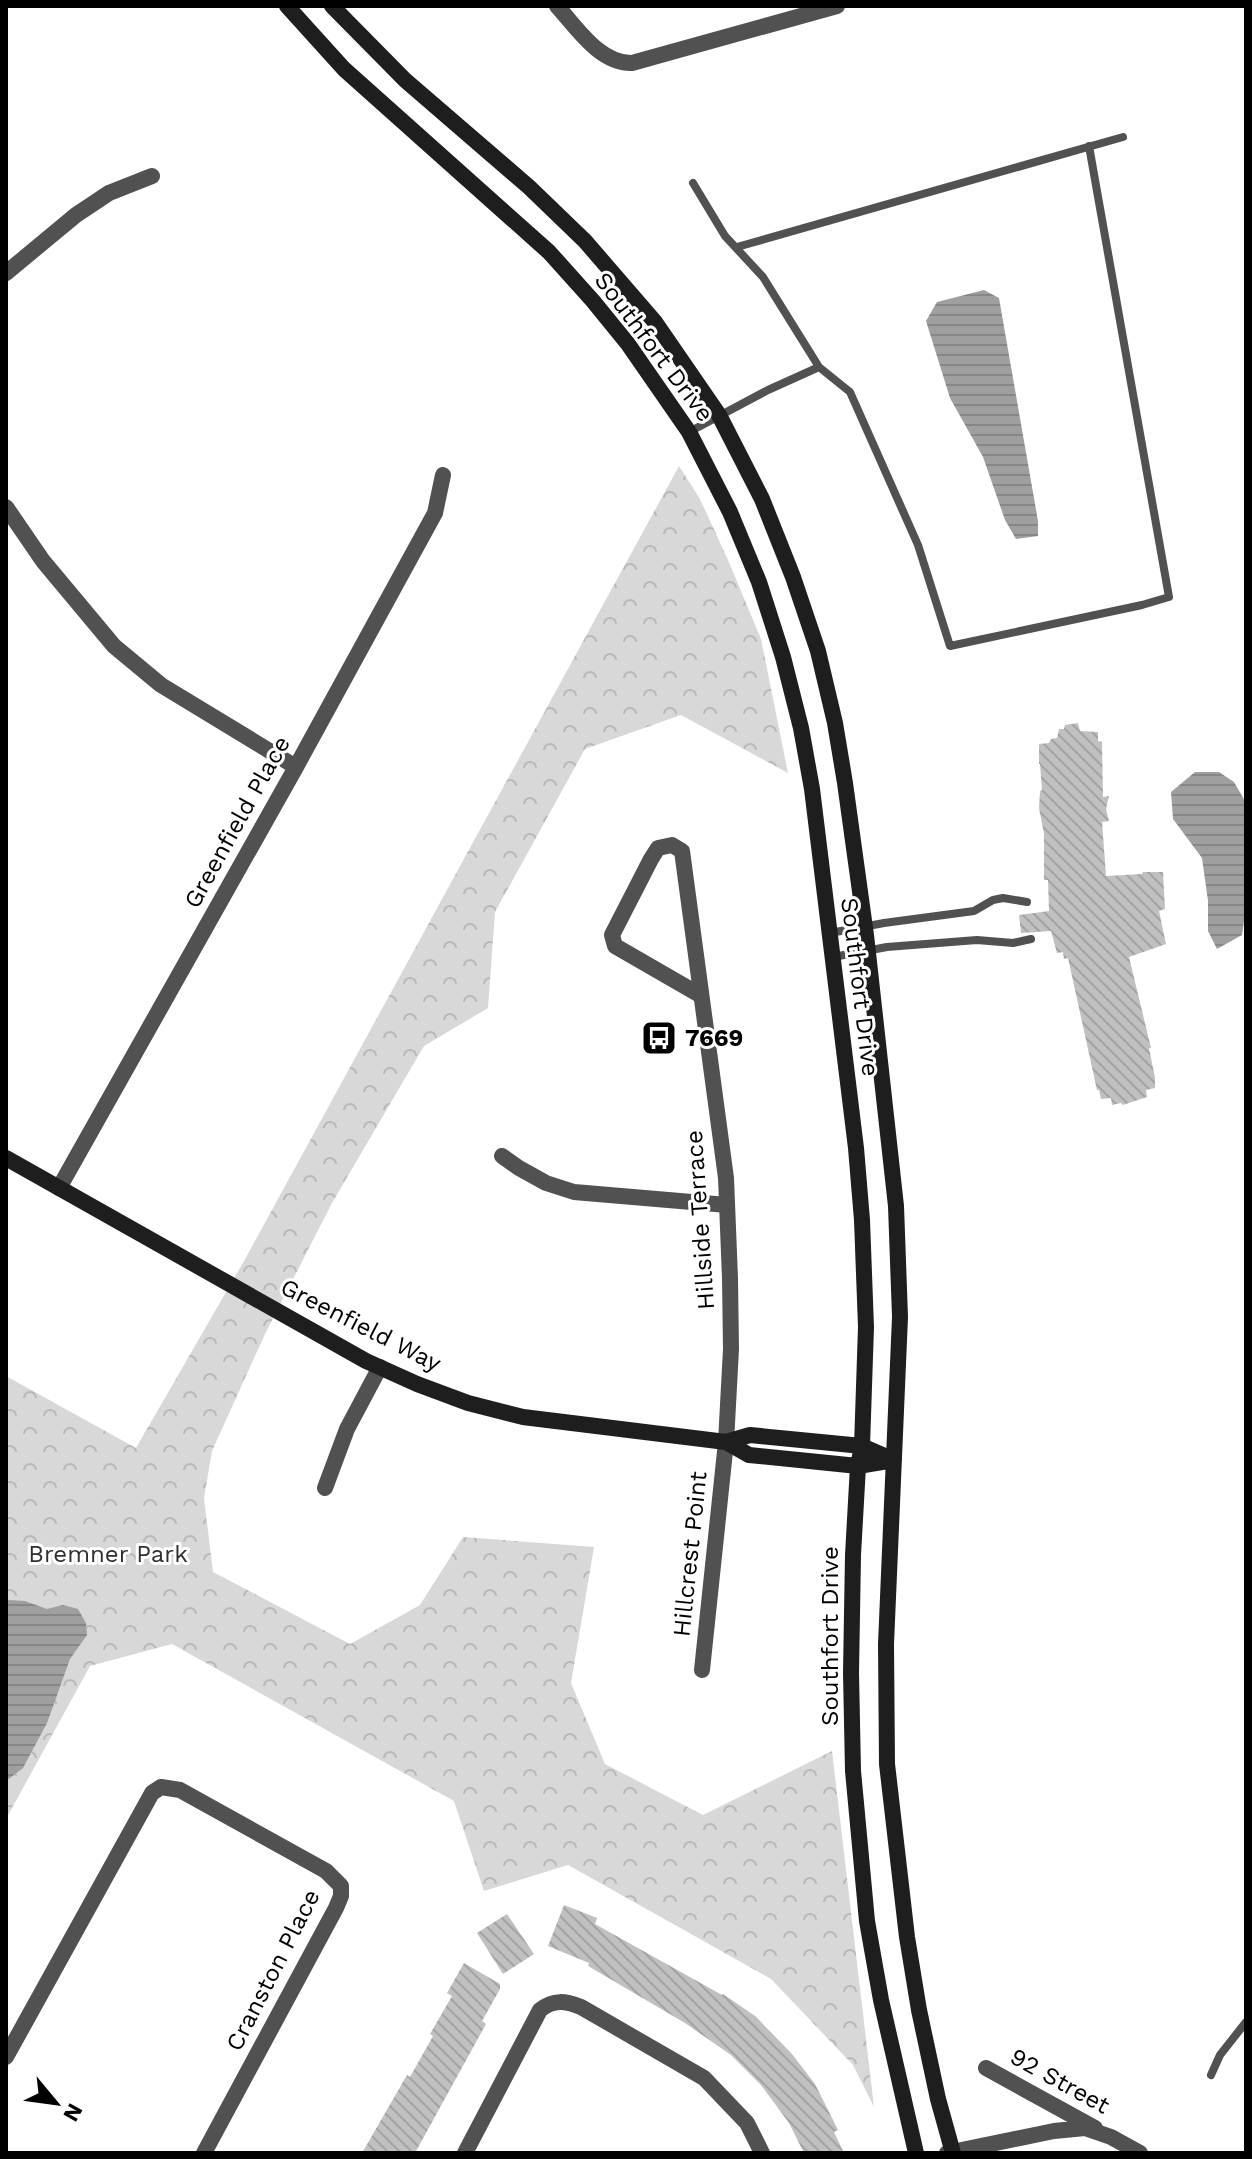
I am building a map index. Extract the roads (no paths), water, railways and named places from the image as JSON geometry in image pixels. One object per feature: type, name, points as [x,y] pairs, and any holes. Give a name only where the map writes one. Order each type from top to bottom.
[{"type":"main road","name":"Southfort Drive","points":[[332,6],[405,80],[529,187],[585,241],[655,322],[719,415],[762,499],[818,651],[845,783],[896,1206],[900,1317],[886,1644],[887,1764],[912,1966],[950,2152]]},
{"type":"main road","name":"Southfort Drive","points":[[292,8],[344,69],[549,252],[628,344],[689,432],[730,512],[754,568],[783,657],[812,789],[856,1148],[866,1327],[862,1446],[853,1555],[853,1771],[867,1921],[881,2000],[916,2153]]},
{"type":"main road","name":"Greenfield Way","points":[[6,1158],[380,1367],[468,1403],[523,1417],[726,1442],[749,1455],[858,1466],[894,1460]]},
{"type":"main road","name":"Greenfield Way","points":[[726,1442],[750,1435],[862,1446],[894,1460]]},
{"type":"street","points":[[557,6],[600,52],[622,63],[632,63],[837,6]]},
{"type":"street","points":[[6,273],[76,215],[109,193],[152,176]]},
{"type":"street","name":"Greenfield Place","points":[[59,1188],[435,513],[443,475]]},
{"type":"street","points":[[6,507],[43,561],[114,646],[161,685],[296,767]]},
{"type":"street","name":"Hillside Terrace","points":[[700,995],[615,946],[612,935],[658,848],[672,845],[682,851],[726,1178],[731,1349],[726,1442]]},
{"type":"street","points":[[502,1156],[546,1183],[574,1192],[727,1205]]},
{"type":"street","points":[[325,1488],[347,1429],[380,1367]]},
{"type":"street","name":"Hillcrest Point","points":[[702,1670],[726,1442]]},
{"type":"street","name":"Cranston Place","points":[[6,2057],[152,1793],[161,1787],[180,1790],[326,1871],[341,1886],[336,1908],[204,2153]]},
{"type":"street","points":[[465,2153],[540,2010],[552,2002],[561,2001],[581,2007],[704,2078],[747,2123],[762,2153]]},
{"type":"street","name":"92 Street","points":[[986,2068],[1140,2153]]},
{"type":"street","name":"92 Street","points":[[950,2152],[1054,2131],[1085,2128],[1111,2137]]},
{"type":"lane","points":[[737,247],[1123,137]]},
{"type":"lane","points":[[693,183],[725,236],[763,277],[819,367],[850,392],[918,545],[950,646],[1169,597],[1089,146]]},
{"type":"lane","points":[[689,432],[819,367]]},
{"type":"lane","points":[[829,933],[974,911],[1003,898],[1027,902]]},
{"type":"lane","points":[[832,957],[867,950],[977,940],[1013,943],[1031,939]]},
{"type":"lane","points":[[1211,2075],[1220,2055],[1246,2022]]},
{"type":"place","name":"7669","points":[[659,1038]]},
{"type":"park label","name":"Bremner Park","points":[[108,1554]]}]
